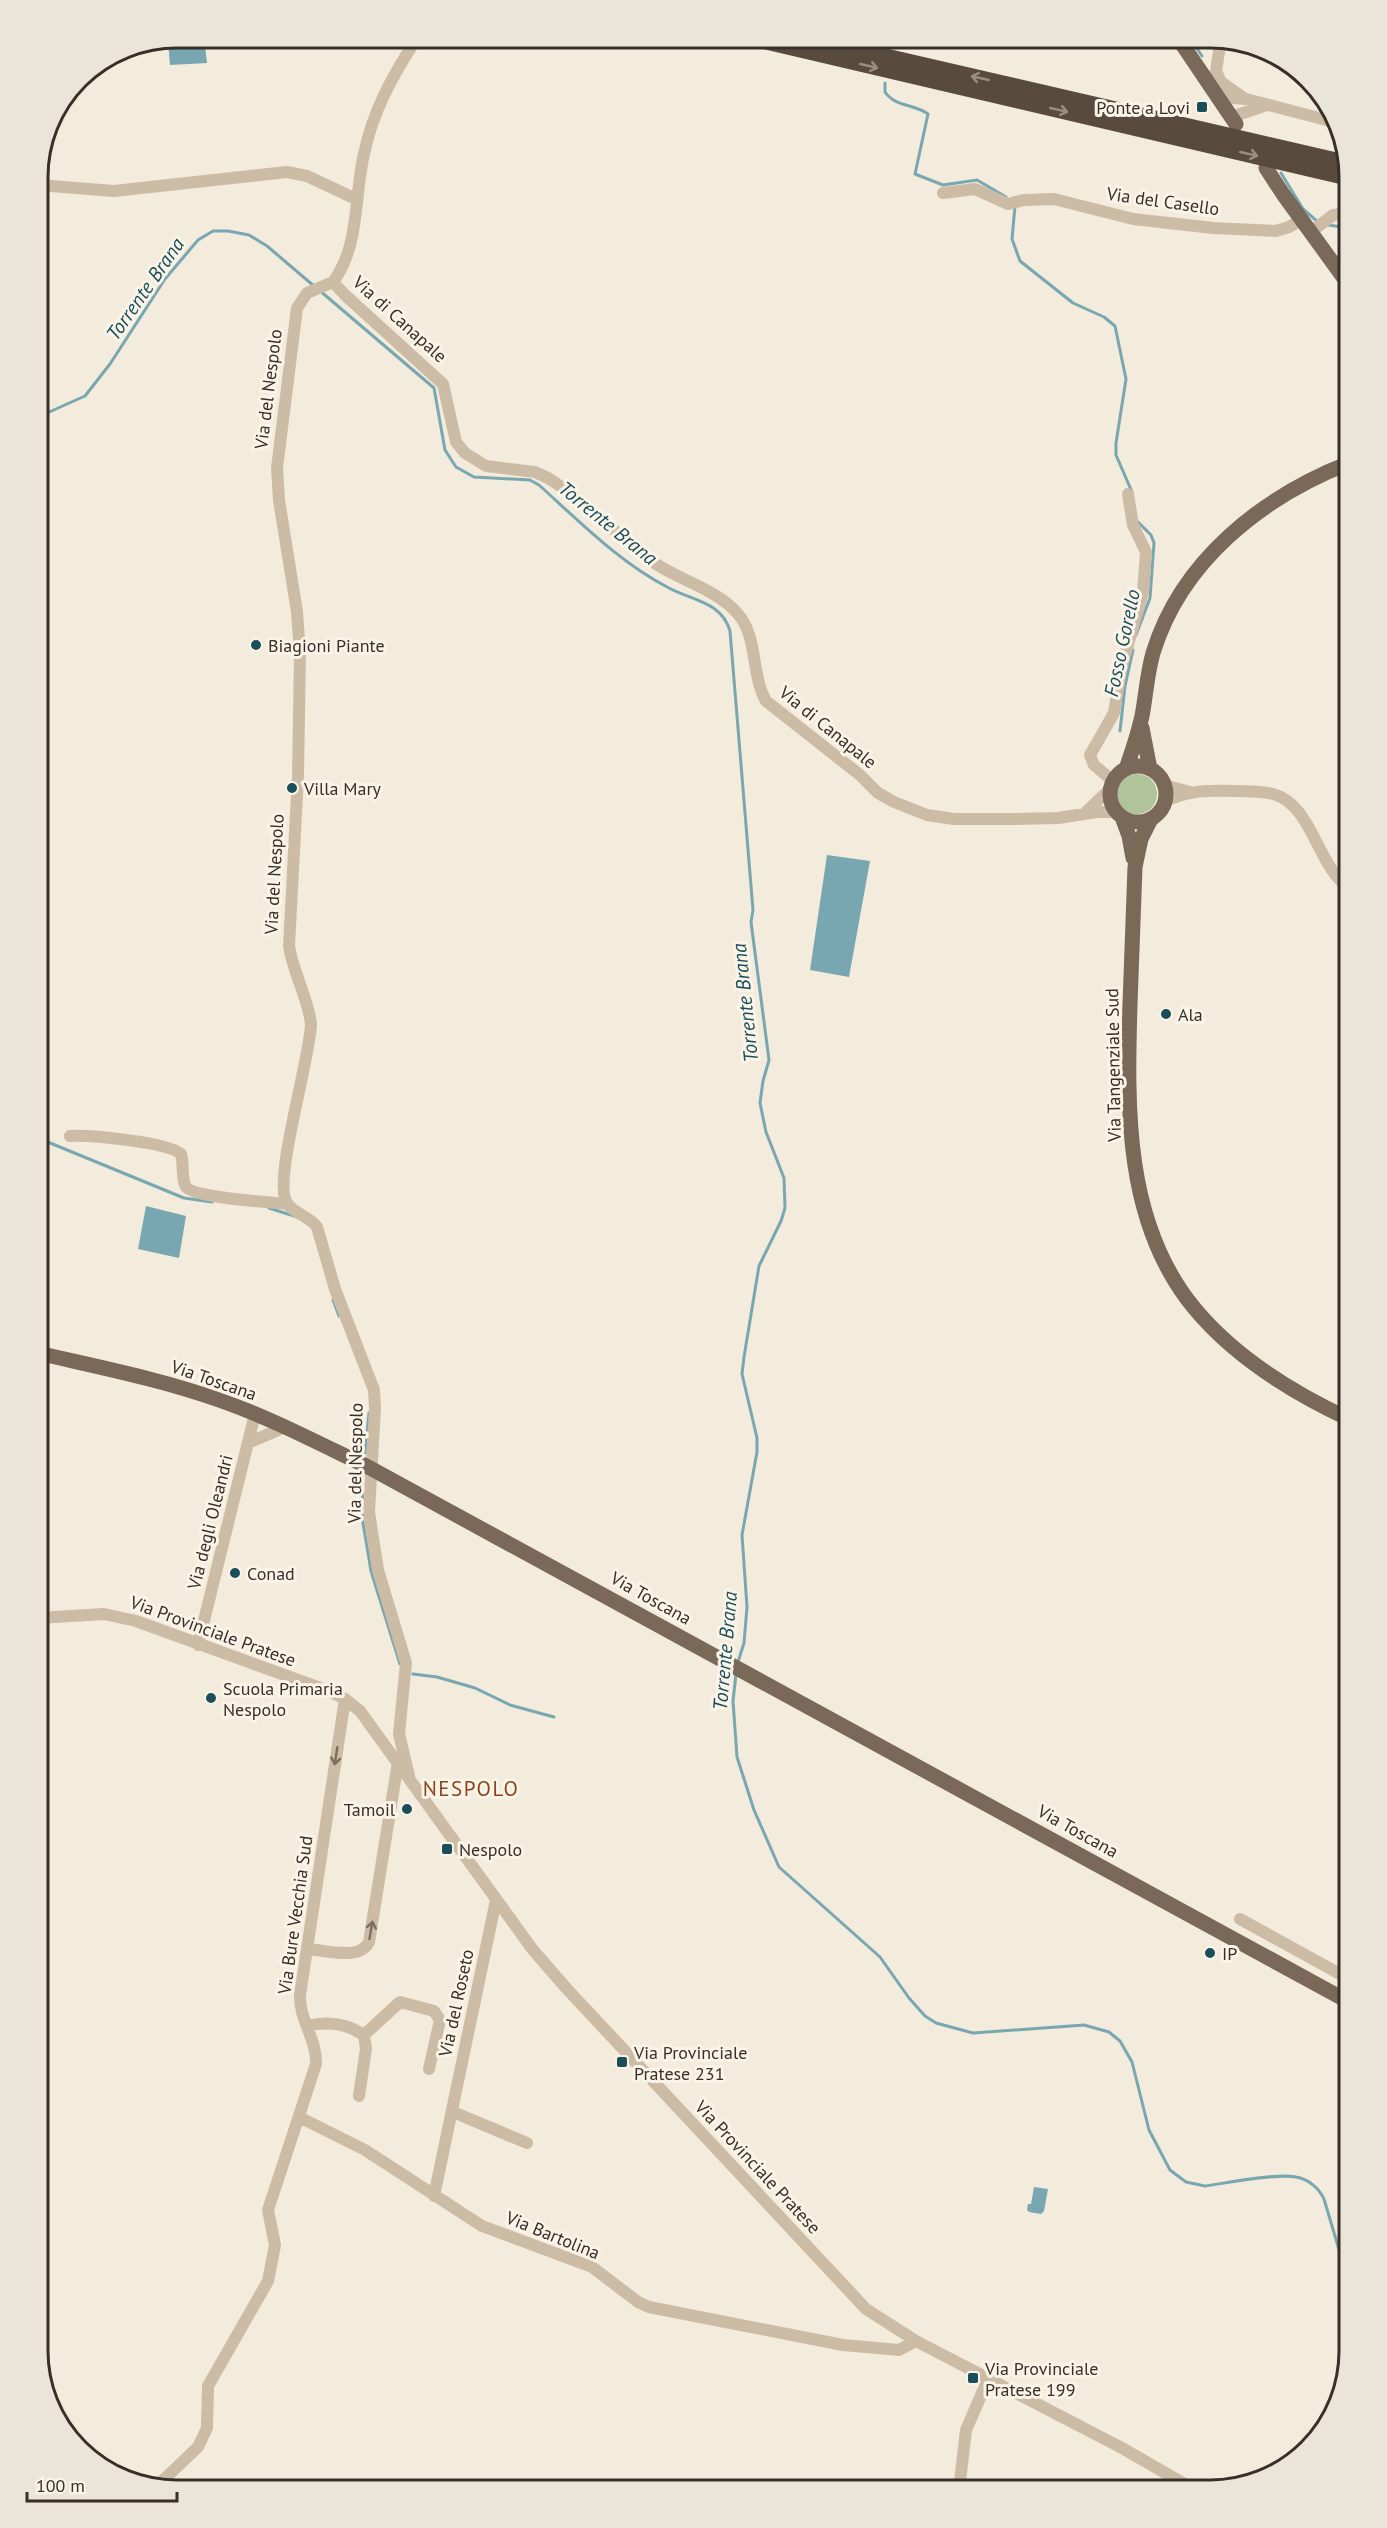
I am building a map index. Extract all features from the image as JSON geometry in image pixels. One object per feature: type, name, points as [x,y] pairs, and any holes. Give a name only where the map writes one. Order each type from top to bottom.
[{"type":"highway","points":[[794,48],[1339,175]]},
{"type":"highway","points":[[849,48],[1338,161]]},
{"type":"main road","points":[[1187,48],[1208,71],[1216,93],[1234,120]]},
{"type":"main road","points":[[1266,168],[1339,270]]},
{"type":"main road","points":[[1112,785],[1126,769],[1142,716],[1148,675],[1158,638],[1173,603],[1201,562],[1259,512],[1339,467]]},
{"type":"main road","points":[[1142,716],[1143,740],[1150,769]]},
{"type":"main road","points":[[1126,769],[1138,766],[1150,769],[1164,785],[1164,802]]},
{"type":"main road","name":"Via Tangenziale Sud","points":[[1112,785],[1111,801],[1129,836],[1135,867]]},
{"type":"main road","name":"Via Tangenziale Sud","points":[[1164,802],[1151,819],[1141,839],[1135,867],[1129,1095],[1137,1178],[1152,1232],[1178,1286],[1216,1331],[1244,1356],[1278,1381],[1339,1413]]},
{"type":"main road","points":[[1119,814],[1136,822],[1151,819]]},
{"type":"main road","name":"Via Toscana","points":[[48,1355],[185,1389],[255,1414],[370,1468],[1339,1995]]},
{"type":"street","name":"Via di Canapale","points":[[411,48],[381,99],[363,156],[348,256],[329,283],[443,384],[456,442],[465,453],[486,466],[535,472],[548,478],[657,564],[723,600],[740,615],[748,634],[758,686],[766,701],[860,775],[878,793],[919,812],[944,818],[1058,818],[1085,813],[1119,814]]},
{"type":"street","points":[[1220,48],[1218,58],[1208,71],[1246,99]]},
{"type":"street","points":[[1216,93],[1326,120]]},
{"type":"street","points":[[1234,120],[1270,105]]},
{"type":"street","points":[[48,186],[114,191],[287,172],[307,176],[356,199]]},
{"type":"street","name":"Via del Casello","points":[[943,193],[978,190],[1003,203],[1054,199],[1133,219],[1213,228],[1276,231],[1289,227],[1306,226],[1339,216]]},
{"type":"street","name":"Via del Nespolo","points":[[287,1204],[284,1196],[285,1177],[311,1024],[308,1009],[292,966],[289,946],[298,776],[300,653],[297,612],[279,500],[277,468],[295,314],[299,302],[307,293],[329,283]]},
{"type":"street","points":[[1085,813],[1112,785],[1094,765],[1090,754],[1114,713],[1121,669],[1143,592],[1146,552],[1133,525],[1128,494]]},
{"type":"street","points":[[1164,785],[1191,792],[1262,792],[1283,798],[1297,810],[1339,879]]},
{"type":"street","points":[[1164,802],[1191,792]]},
{"type":"street","name":"Via del Nespolo","points":[[70,1136],[94,1136],[170,1148],[181,1154],[185,1183],[190,1189],[214,1196],[287,1204],[311,1220],[317,1227],[335,1289],[372,1382],[375,1408],[368,1502],[373,1551],[406,1663],[399,1734],[409,1776]]},
{"type":"street","name":"Via degli Oleandri","points":[[198,1645],[255,1414]]},
{"type":"street","name":"Via degli Oleandri","points":[[248,1443],[285,1427]]},
{"type":"street","name":"Via Provinciale Pratese","points":[[48,1617],[82,1614],[116,1616],[136,1621],[345,1698],[360,1711],[409,1776],[533,1950],[860,2304],[878,2319],[916,2341],[989,2377],[1178,2480]]},
{"type":"street","name":"Via Bure Vecchia Sud","points":[[164,2479],[201,2442],[207,2428],[208,2386],[268,2281],[275,2245],[268,2210],[316,2064],[316,2049],[300,2000],[345,1698]]},
{"type":"street","points":[[307,1949],[356,1953],[365,1950],[369,1942],[398,1762]]},
{"type":"street","name":"Via del Roseto","points":[[434,2196],[496,1900]]},
{"type":"street","points":[[1240,1919],[1339,1973]]},
{"type":"street","points":[[364,2035],[400,2002],[434,2011],[440,2020],[429,2069]]},
{"type":"street","points":[[307,2026],[334,2023],[353,2027],[364,2035],[366,2049],[359,2096]]},
{"type":"street","points":[[453,2112],[527,2143]]},
{"type":"street","name":"Via Bartolina","points":[[299,2117],[352,2142],[482,2226],[591,2267],[638,2302],[649,2307],[843,2345],[899,2350],[916,2341]]},
{"type":"street","points":[[960,2480],[966,2430],[989,2377]]},
{"type":"green space","points":[[1137,774],[1151,780],[1157,794],[1151,808],[1137,814],[1123,808],[1117,794],[1123,780]]},
{"type":"water","points":[[169,48],[205,48],[207,63],[170,65]]},
{"type":"water","points":[[827,855],[870,861],[849,977],[810,970]]},
{"type":"water","points":[[146,1206],[186,1216],[179,1258],[138,1249]]},
{"type":"water","points":[[1034,2187],[1048,2189],[1044,2211],[1041,2214],[1027,2210],[1028,2204],[1031,2204]]},
{"type":"waterway","points":[[1197,48],[1202,56]]},
{"type":"waterway","name":"Fosso Gorello","points":[[885,83],[885,92],[889,97],[928,114],[915,174],[943,185],[977,180],[1006,197]]},
{"type":"waterway","points":[[1281,173],[1303,209],[1318,222]]},
{"type":"waterway","name":"Fosso Gorello","points":[[1015,206],[1012,239],[1020,261],[1073,303],[1104,317],[1115,326],[1126,379],[1116,455],[1132,492]]},
{"type":"waterway","points":[[1328,225],[1339,227]]},
{"type":"waterway","name":"Torrente Brana","points":[[48,413],[85,396],[110,364],[165,279],[198,240],[213,231],[249,235],[267,246],[314,286]]},
{"type":"waterway","name":"Torrente Brana","points":[[319,290],[434,388],[445,450],[456,467],[474,477],[530,480],[539,485],[601,541],[651,578],[714,608],[726,621],[730,631],[753,910],[751,922],[769,1060],[760,1103],[766,1132],[784,1178],[785,1208],[759,1266],[742,1374],[757,1438],[757,1452],[742,1535],[747,1607],[744,1643],[738,1662]]},
{"type":"waterway","name":"Fosso Gorello","points":[[1136,635],[1150,598],[1154,543],[1151,535],[1138,522]]},
{"type":"waterway","name":"Fosso Gorello","points":[[1120,731],[1125,686],[1133,650]]},
{"type":"waterway","points":[[48,1142],[184,1198],[212,1202]]},
{"type":"waterway","points":[[269,1208],[294,1216]]},
{"type":"waterway","points":[[333,1300],[339,1316]]},
{"type":"waterway","points":[[365,1453],[369,1413]]},
{"type":"waterway","points":[[362,1474],[363,1523],[371,1571],[400,1664]]},
{"type":"waterway","points":[[413,1674],[437,1677],[475,1688],[510,1705],[554,1717]]},
{"type":"waterway","name":"Torrente Brana","points":[[736,1674],[733,1701],[737,1757],[754,1810],[779,1867],[880,1957],[909,1998],[925,2016],[936,2023],[973,2033],[1084,2025],[1109,2032],[1120,2041],[1132,2062],[1149,2130],[1170,2170],[1186,2182],[1205,2186],[1277,2176],[1296,2177],[1309,2182],[1324,2199],[1339,2250]]},
{"type":"place","name":"Ponte a Lovi","points":[[1202,107]]},
{"type":"place","name":"Biagioni Piante","points":[[256,645]]},
{"type":"place","name":"Villa Mary","points":[[292,788]]},
{"type":"place","name":"Ala","points":[[1166,1014]]},
{"type":"place","name":"Conad","points":[[235,1573]]},
{"type":"place","name":"Scuola Primaria Nespolo","points":[[211,1698]]},
{"type":"place","name":"Tamoil","points":[[407,1809]]},
{"type":"place","name":"Nespolo","points":[[447,1849]]},
{"type":"place","name":"IP","points":[[1210,1953]]},
{"type":"place","name":"Via Provinciale Pratese 231","points":[[622,2062]]},
{"type":"place","name":"Via Provinciale Pratese 199","points":[[973,2378]]},
{"type":"district","name":"NESPOLO","points":[[471,1788]]}]
